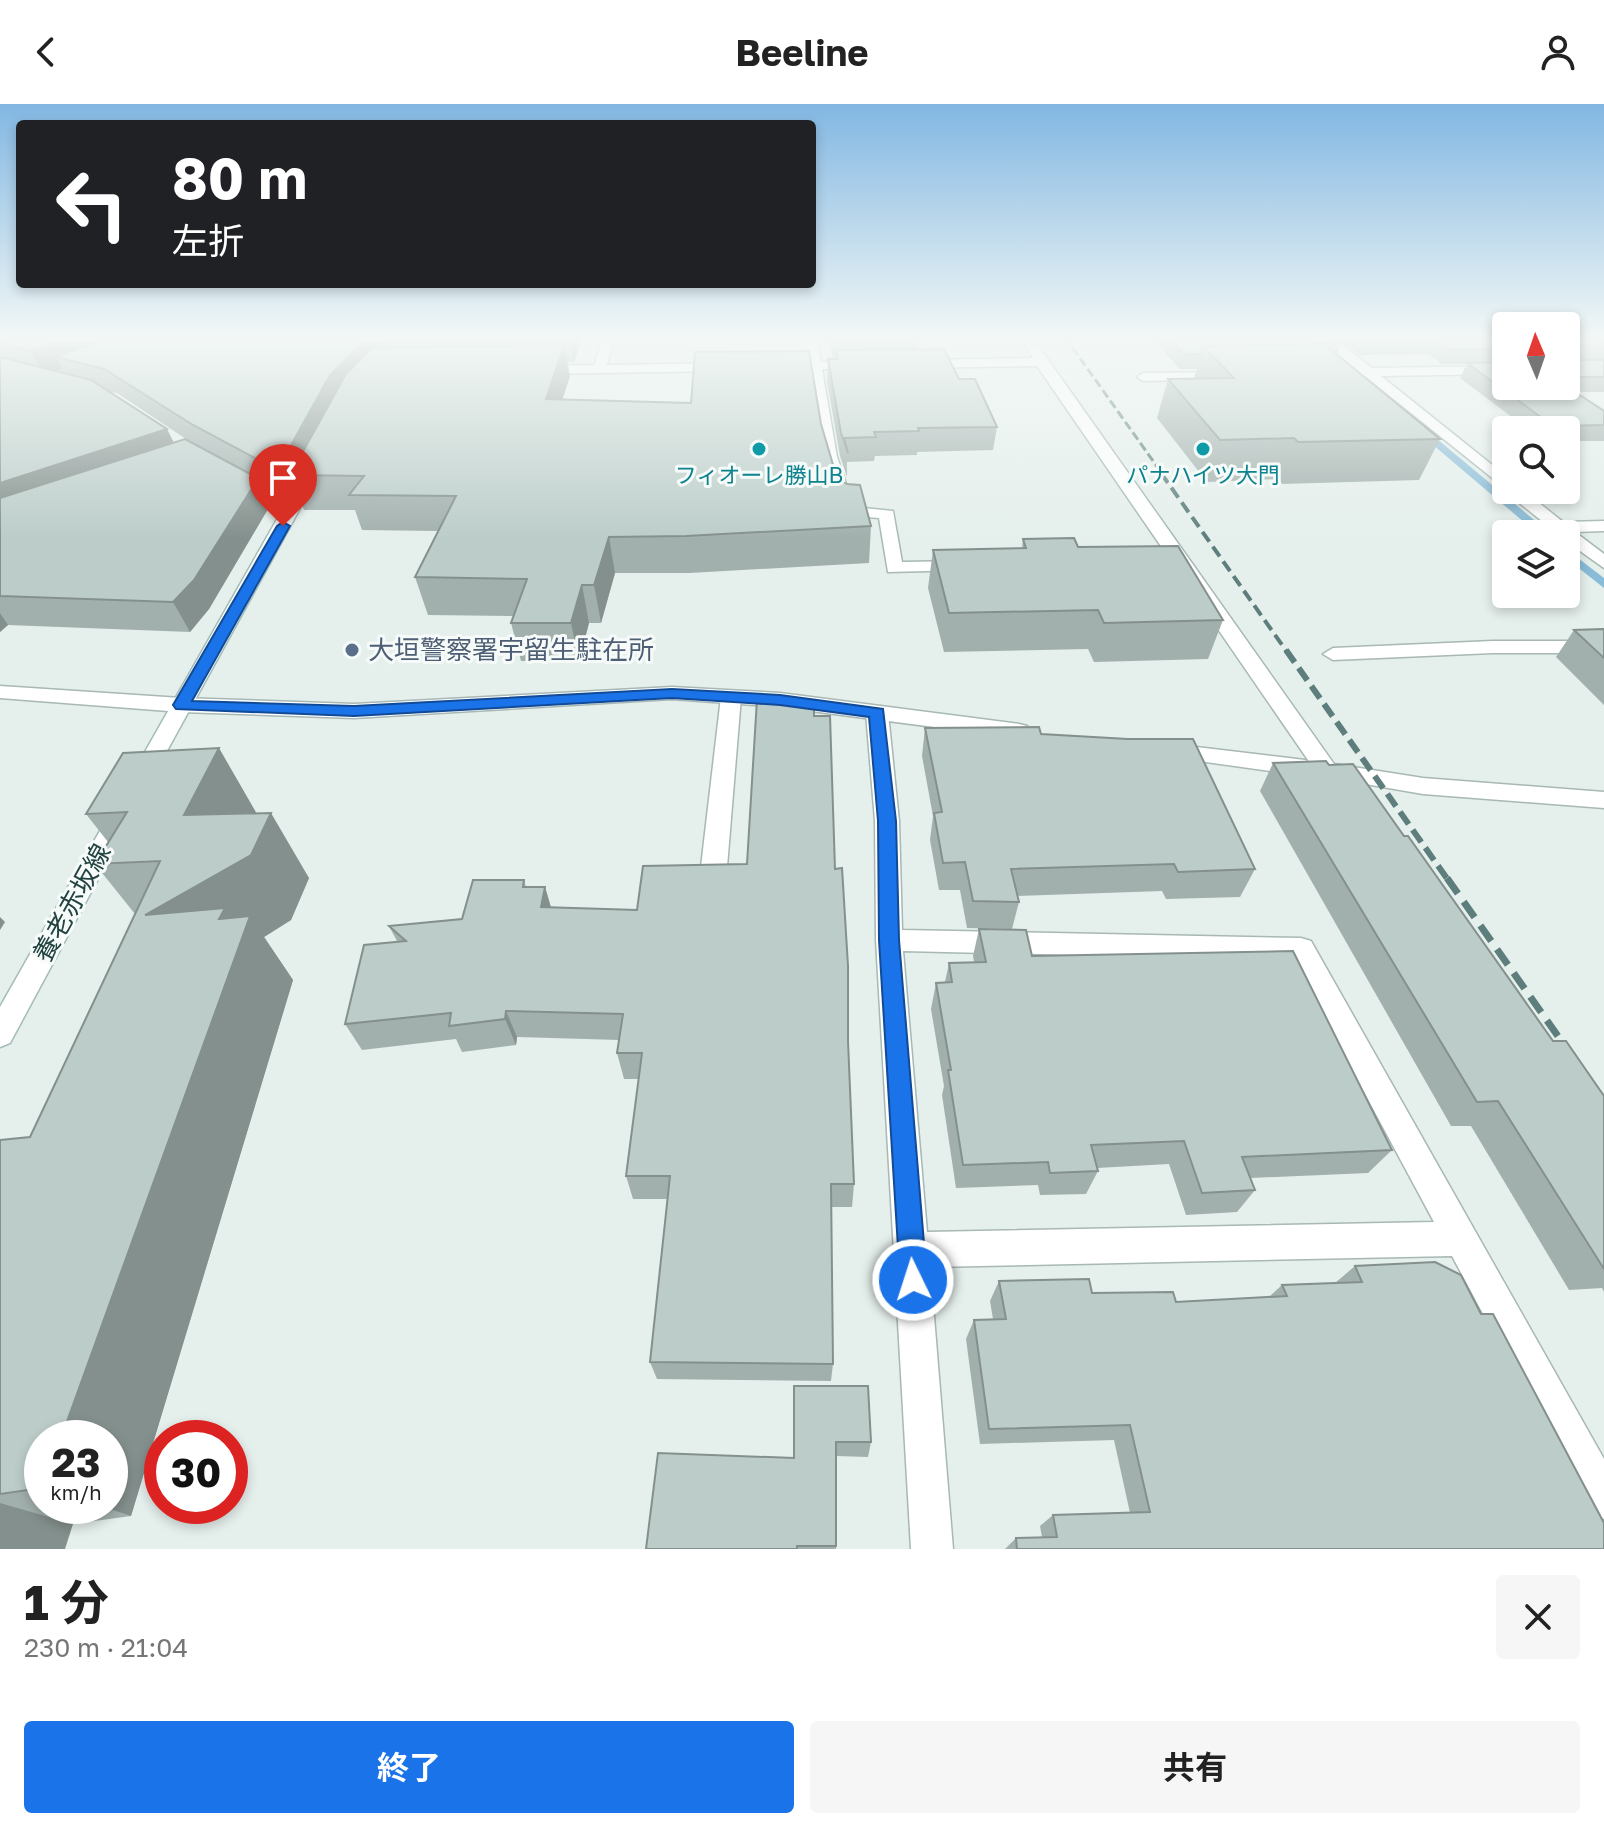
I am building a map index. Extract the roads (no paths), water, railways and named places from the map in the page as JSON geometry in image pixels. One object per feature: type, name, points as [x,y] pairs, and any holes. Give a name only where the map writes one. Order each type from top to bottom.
[{"type":"street","points":[[822,404],[830,457],[847,512],[887,514],[894,568],[973,566]]},
{"type":"street","points":[[1069,404],[1170,559],[1327,771]]},
{"type":"street","points":[[1406,404],[1492,473]]},
{"type":"street","name":"養老赤坂線","points":[[0,1034],[291,499],[319,458]]},
{"type":"street","points":[[1530,504],[1550,520]]},
{"type":"street","points":[[1580,527],[1604,526]]},
{"type":"street","points":[[1580,544],[1604,563]]},
{"type":"street","points":[[1333,654],[1493,647],[1604,647]]},
{"type":"street","points":[[0,692],[181,705],[354,711],[672,693],[780,700],[1048,735]]},
{"type":"street","points":[[714,867],[731,697]]},
{"type":"street","points":[[877,713],[887,821],[889,940],[932,1549]]},
{"type":"street","points":[[1156,749],[1423,786],[1604,800]]},
{"type":"street","points":[[889,940],[1301,949],[1604,1499]]},
{"type":"street","points":[[911,1250],[1461,1239]]},
{"type":"waterway","points":[[1422,431],[1528,520]]},
{"type":"waterway","points":[[1580,564],[1604,584]]},
{"type":"railway","points":[[1113,404],[1163,475]]},
{"type":"railway","points":[[1161,473],[1287,652]]},
{"type":"railway","points":[[1286,650],[1448,880]]},
{"type":"railway","points":[[1447,878],[1574,1059]]},
{"type":"place","name":"フィオーレ勝山B","points":[[759,449]]},
{"type":"place","name":"パナハイツ大門","points":[[1203,449]]},
{"type":"place","name":"大垣警察署宇留生駐在所","points":[[352,650]]}]
